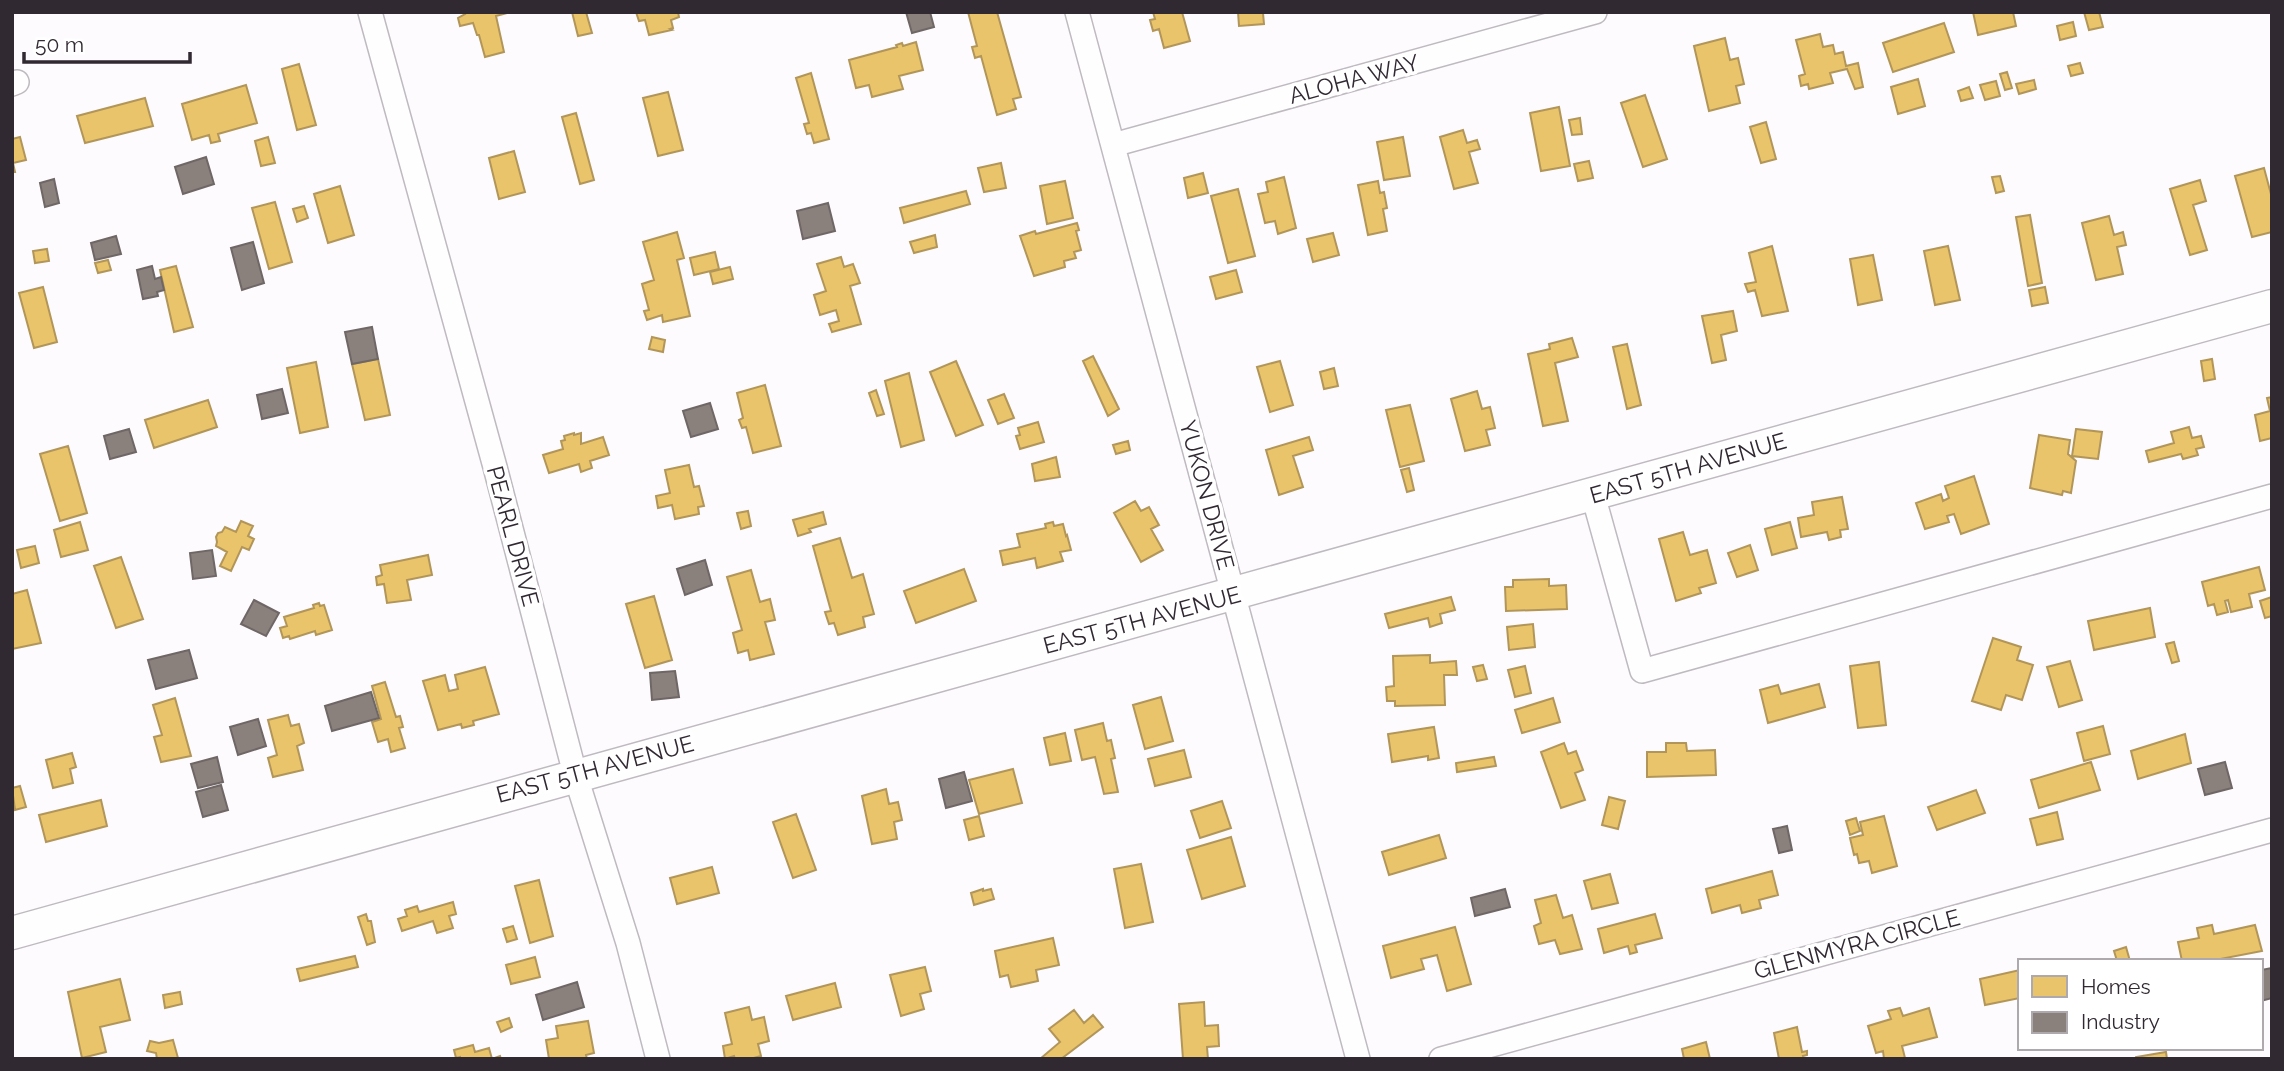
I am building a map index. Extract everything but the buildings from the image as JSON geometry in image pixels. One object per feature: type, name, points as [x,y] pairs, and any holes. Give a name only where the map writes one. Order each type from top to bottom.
[{"type":"street","name":"PEARL DRIVE","points":[[370,12],[495,467],[575,774],[628,943],[659,1059]]},
{"type":"street","name":"YUKON DRIVE","points":[[1077,12],[1359,1059]]},
{"type":"street","name":"ALOHA WAY","points":[[1113,145],[1595,12]]},
{"type":"street","name":"EAST 5TH AVENUE","points":[[12,933],[575,774],[1234,595],[2272,306]]},
{"type":"street","points":[[1593,495],[1642,671],[2272,496]]},
{"type":"street","name":"GLENMYRA CIRCLE","points":[[1441,1059],[2272,830]]}]
